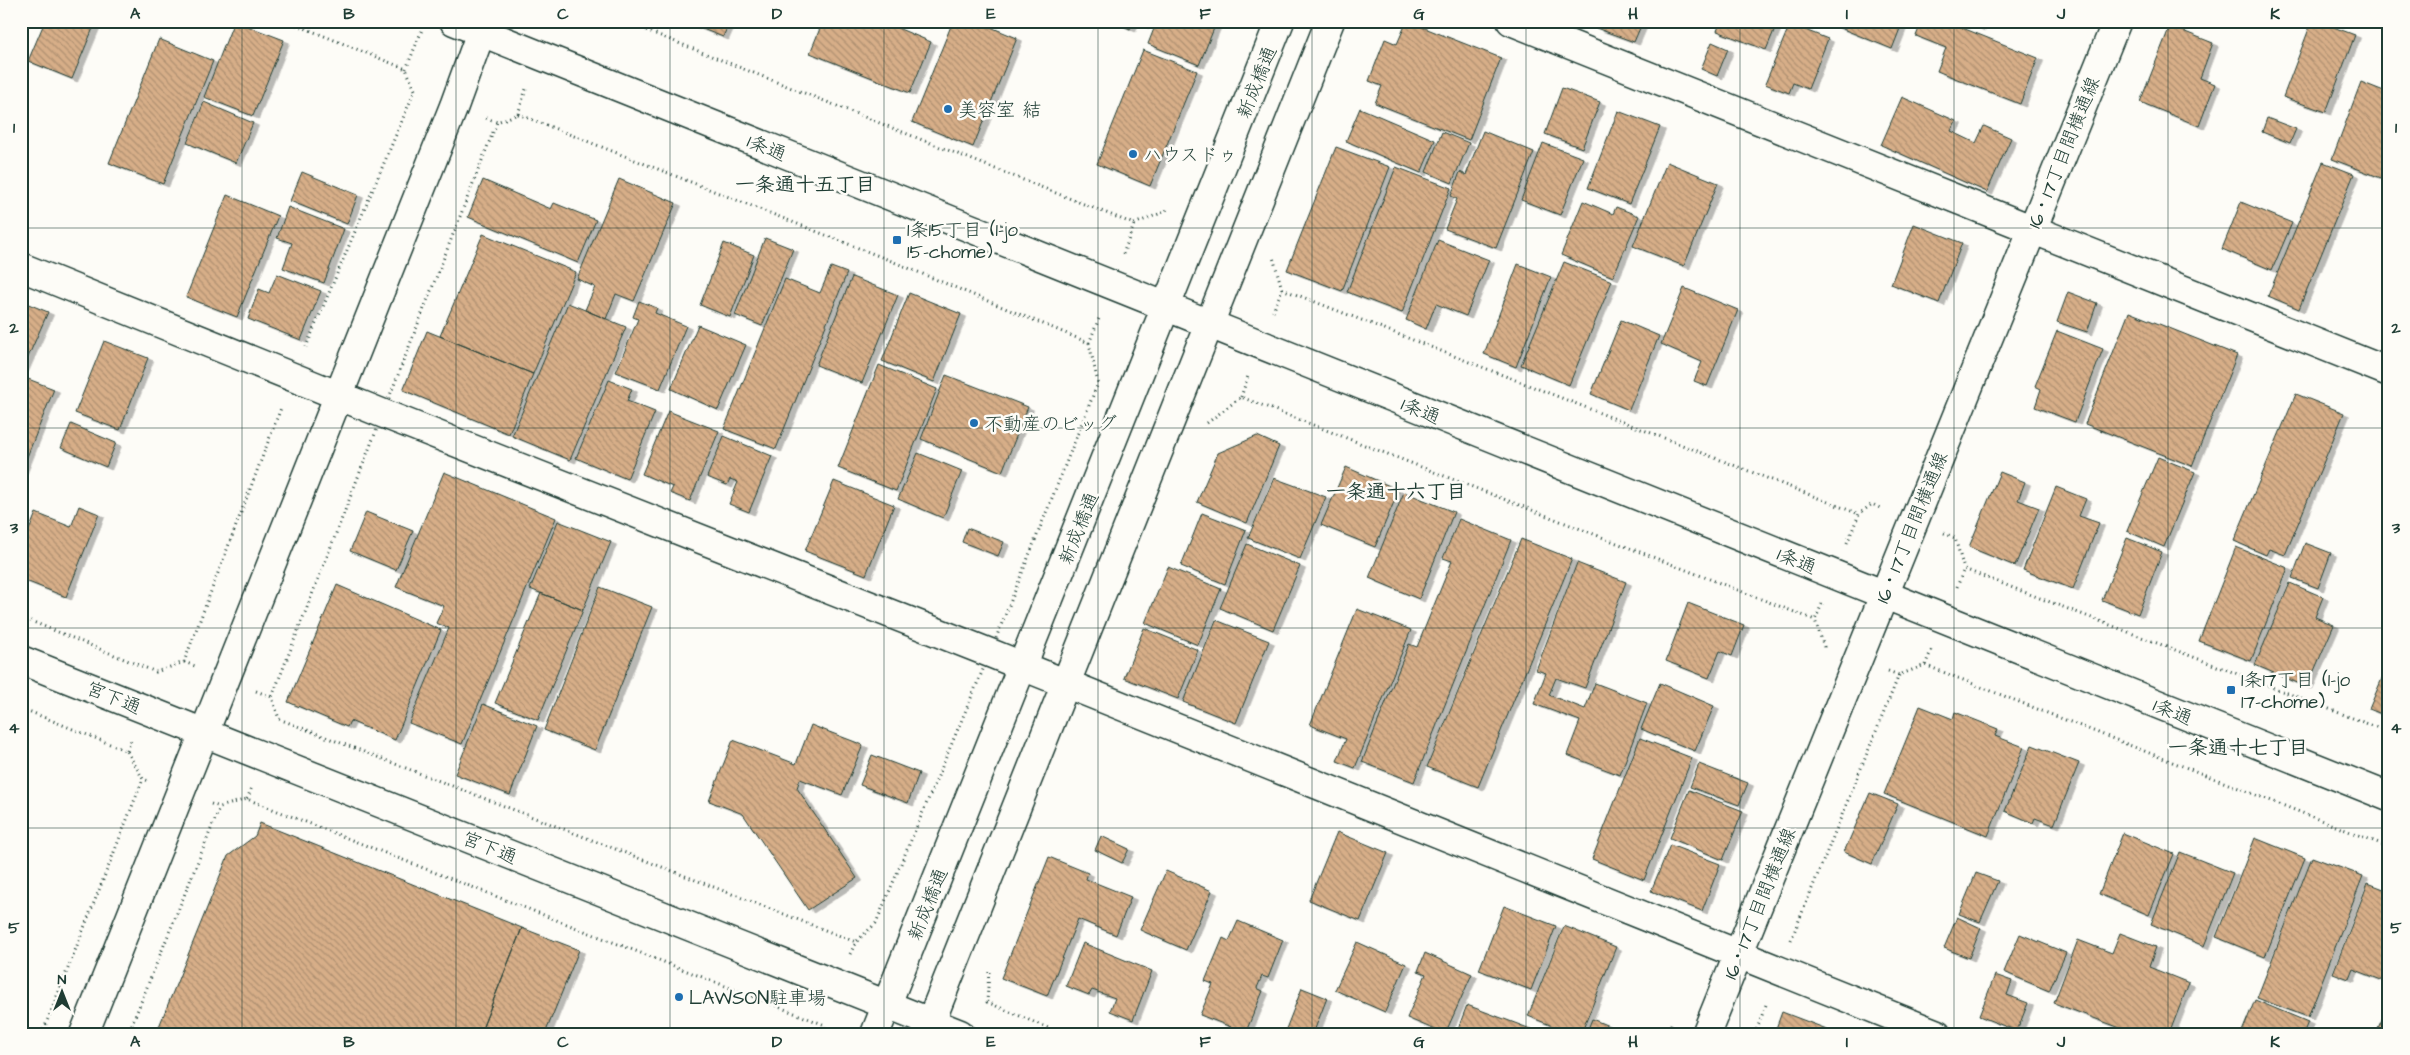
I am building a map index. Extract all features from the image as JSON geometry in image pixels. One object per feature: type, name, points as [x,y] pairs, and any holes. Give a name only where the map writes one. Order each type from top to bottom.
[{"type":"street","name":"1条通","points":[[454,21],[2389,797]]},
{"type":"street","name":"新成橋通","points":[[875,1034],[1280,21]]},
{"type":"street","points":[[928,1028],[1330,21]]},
{"type":"street","points":[[1511,21],[2389,372]]},
{"type":"street","name":"16・17丁目間横通線","points":[[1706,1034],[2117,21]]},
{"type":"street","points":[[84,1034],[481,32]]},
{"type":"street","points":[[21,267],[337,395],[1022,666],[1937,1034]]},
{"type":"street","name":"宮下通","points":[[21,660],[886,1004],[928,1028],[960,1034]]},
{"type":"path","points":[[406,69],[426,21]]},
{"type":"path","points":[[623,21],[1134,224],[1166,211],[1169,202]]},
{"type":"path","points":[[1273,255],[1282,290],[1859,514],[1872,504]]},
{"type":"path","points":[[1205,425],[1241,397],[1816,620]]},
{"type":"path","points":[[1955,538],[1964,569],[2389,732]]},
{"type":"path","points":[[1755,1034],[1778,970],[1899,675],[1926,665],[2389,847]]},
{"type":"path","points":[[21,708],[127,751],[144,779],[42,1034]]},
{"type":"path","points":[[128,1034],[220,807],[247,798],[824,1025],[825,1034]]},
{"type":"path","points":[[989,965],[987,1002],[1062,1034]]},
{"type":"building","points":[[45,21],[96,21],[72,79],[28,61]]},
{"type":"building","points":[[234,21],[284,40],[253,116],[204,97]]},
{"type":"building","points":[[682,21],[730,21],[723,37]]},
{"type":"building","points":[[823,21],[881,21],[931,42],[910,93],[810,53]]},
{"type":"building","points":[[953,21],[976,21],[1017,38],[973,147],[912,122]]},
{"type":"building","points":[[1112,21],[1133,21],[1130,29]]},
{"type":"building","points":[[1133,21],[1146,21],[1144,26]]},
{"type":"building","points":[[1157,21],[1217,21],[1199,65],[1148,44]]},
{"type":"building","points":[[1407,21],[1501,58],[1469,140],[1375,103],[1382,86],[1369,81],[1385,39],[1397,44]]},
{"type":"building","points":[[1598,21],[1643,21],[1634,42],[1596,28]]},
{"type":"building","points":[[1721,21],[1778,21],[1766,50],[1717,31]]},
{"type":"building","points":[[1823,21],[1903,21],[1892,49]]},
{"type":"building","points":[[1922,21],[1945,21],[2038,58],[2020,104],[1937,71],[1946,48],[1916,36]]},
{"type":"building","points":[[1964,21],[1982,21],[1979,28]]},
{"type":"building","points":[[2312,21],[2317,21],[2355,35],[2326,112],[2283,97]]},
{"type":"building","points":[[1790,24],[1828,39],[1808,89],[1793,83],[1789,93],[1765,84]]},
{"type":"building","points":[[2170,26],[2213,43],[2200,78],[2215,84],[2199,126],[2140,102]]},
{"type":"building","points":[[159,39],[213,61],[163,184],[109,163]]},
{"type":"building","points":[[1712,42],[1728,49],[1717,76],[1701,69]]},
{"type":"building","points":[[1143,50],[1197,71],[1150,186],[1097,164]]},
{"type":"building","points":[[2361,82],[2389,93],[2389,181],[2332,159]]},
{"type":"building","points":[[1562,88],[1600,102],[1582,148],[1545,134]]},
{"type":"building","points":[[1902,97],[1956,121],[1951,131],[1976,143],[1984,126],[2011,138],[1987,192],[1881,145]]},
{"type":"building","points":[[204,102],[253,123],[236,163],[187,143]]},
{"type":"building","points":[[1360,108],[1435,140],[1421,173],[1346,141]]},
{"type":"building","points":[[1618,111],[1660,127],[1629,204],[1588,188]]},
{"type":"building","points":[[2267,118],[2296,129],[2290,143],[2262,132]]},
{"type":"building","points":[[1483,131],[1534,152],[1496,248],[1445,229],[1457,199],[1451,196],[1460,172],[1466,175]]},
{"type":"building","points":[[1442,132],[1469,143],[1452,183],[1426,172]]},
{"type":"building","points":[[1543,143],[1583,158],[1560,215],[1521,200]]},
{"type":"building","points":[[1336,147],[1390,167],[1342,291],[1287,270]]},
{"type":"building","points":[[1667,162],[1718,183],[1684,266],[1633,246]]},
{"type":"building","points":[[2323,162],[2354,174],[2299,309],[2268,296]]},
{"type":"building","points":[[1396,167],[1451,188],[1402,313],[1347,292]]},
{"type":"building","points":[[302,172],[358,195],[347,224],[290,201]]},
{"type":"building","points":[[619,179],[676,203],[634,301],[616,294],[606,319],[585,310],[595,287],[577,279]]},
{"type":"building","points":[[483,180],[551,209],[554,203],[596,220],[578,263],[468,217]]},
{"type":"building","points":[[227,195],[278,216],[237,317],[186,297]]},
{"type":"building","points":[[1583,201],[1613,214],[1616,207],[1639,216],[1613,277],[1561,255]]},
{"type":"building","points":[[2241,202],[2292,223],[2272,270],[2222,249]]},
{"type":"building","points":[[288,207],[344,229],[324,283],[283,268],[292,243],[277,238]]},
{"type":"building","points":[[1914,224],[1962,243],[1939,303],[1891,284]]},
{"type":"building","points":[[483,234],[576,272],[533,374],[440,336]]},
{"type":"building","points":[[765,238],[793,249],[762,326],[735,315]]},
{"type":"building","points":[[1438,240],[1489,260],[1466,316],[1436,304],[1426,329],[1406,320]]},
{"type":"building","points":[[724,243],[754,255],[730,317],[700,305]]},
{"type":"building","points":[[1564,262],[1612,281],[1569,385],[1521,365]]},
{"type":"building","points":[[1518,264],[1551,277],[1516,367],[1484,354]]},
{"type":"building","points":[[831,267],[847,273],[776,449],[724,429],[785,279],[820,293]]},
{"type":"building","points":[[277,274],[321,291],[301,340],[248,319],[259,289],[269,293]]},
{"type":"building","points":[[852,277],[898,295],[862,383],[816,365]]},
{"type":"building","points":[[1684,288],[1738,310],[1707,386],[1694,381],[1702,362],[1661,344]]},
{"type":"building","points":[[2068,292],[2097,303],[2087,332],[2057,322]]},
{"type":"building","points":[[909,293],[961,314],[934,382],[882,361]]},
{"type":"building","points":[[21,301],[48,312],[21,373]]},
{"type":"building","points":[[639,301],[657,308],[655,313],[686,326],[660,389],[616,372],[638,319],[633,317]]},
{"type":"building","points":[[568,303],[626,327],[570,460],[512,436]]},
{"type":"building","points":[[2129,312],[2237,355],[2192,466],[2085,424]]},
{"type":"building","points":[[1621,320],[1659,336],[1629,410],[1591,394]]},
{"type":"building","points":[[698,325],[746,345],[718,410],[671,389]]},
{"type":"building","points":[[427,331],[533,374],[509,434],[403,390]]},
{"type":"building","points":[[2057,331],[2103,349],[2075,422],[2035,407],[2041,389],[2035,386]]},
{"type":"building","points":[[104,341],[148,358],[120,430],[75,413]]},
{"type":"building","points":[[879,365],[937,389],[896,491],[838,468]]},
{"type":"building","name":"不動産のビッグ","points":[[946,375],[1028,407],[1002,472],[921,439]]},
{"type":"building","points":[[23,377],[54,389],[21,472],[21,381]]},
{"type":"building","points":[[609,380],[632,389],[627,401],[655,412],[627,479],[576,458]]},
{"type":"building","points":[[2296,394],[2344,413],[2285,555],[2269,549],[2266,555],[2234,541]]},
{"type":"building","points":[[668,411],[719,431],[690,501],[670,493],[673,487],[642,474]]},
{"type":"building","points":[[71,424],[116,443],[106,467],[61,448]]},
{"type":"building","points":[[724,436],[772,456],[749,512],[729,504],[738,482],[730,479],[727,485],[707,477]]},
{"type":"building","points":[[1257,436],[1279,446],[1247,523],[1197,502],[1218,453]]},
{"type":"building","points":[[918,453],[962,471],[943,518],[898,499]]},
{"type":"building","points":[[2158,457],[2195,472],[2164,547],[2127,531]]},
{"type":"building","points":[[1346,467],[1399,490],[1375,547],[1321,525]]},
{"type":"building","points":[[444,472],[556,518],[462,744],[409,723],[449,628],[436,623],[444,606],[396,587]]},
{"type":"building","points":[[2000,472],[2025,482],[2018,500],[2039,508],[2015,566],[1969,547]]},
{"type":"building","points":[[1274,478],[1326,497],[1300,559],[1248,538]]},
{"type":"building","points":[[834,481],[894,505],[866,575],[805,551]]},
{"type":"building","points":[[2056,487],[2086,499],[2079,516],[2099,523],[2073,589],[2023,570]]},
{"type":"building","points":[[1404,492],[1454,512],[1419,599],[1369,578]]},
{"type":"building","points":[[79,506],[99,514],[66,597],[21,579],[21,550],[36,513],[71,527]]},
{"type":"building","points":[[366,512],[413,531],[396,570],[350,551]]},
{"type":"building","points":[[1202,513],[1246,530],[1225,584],[1181,566]]},
{"type":"building","points":[[1459,519],[1511,540],[1414,782],[1362,762],[1409,644],[1417,647],[1452,561],[1443,558]]},
{"type":"building","points":[[558,521],[611,542],[583,610],[530,589]]},
{"type":"building","points":[[967,528],[1004,542],[998,556],[962,542]]},
{"type":"building","points":[[2127,538],[2162,552],[2138,614],[2102,600]]},
{"type":"building","points":[[1521,539],[1572,559],[1478,787],[1427,767]]},
{"type":"building","points":[[2305,543],[2331,553],[2318,588],[2292,578]]},
{"type":"building","points":[[1247,544],[1300,566],[1273,630],[1220,608]]},
{"type":"building","points":[[2236,547],[2288,568],[2251,661],[2199,641]]},
{"type":"building","points":[[1577,563],[1626,582],[1585,688],[1556,678],[1549,695],[1585,709],[1595,683],[1647,703],[1620,775],[1567,755],[1580,721],[1534,704],[1546,673],[1536,670]]},
{"type":"building","points":[[1168,567],[1221,589],[1198,645],[1145,623]]},
{"type":"building","points":[[2290,583],[2323,597],[2315,617],[2334,625],[2307,687],[2255,665]]},
{"type":"building","points":[[337,585],[441,630],[395,740],[350,721],[347,727],[288,702]]},
{"type":"building","points":[[600,587],[652,607],[595,750],[544,730]]},
{"type":"building","points":[[541,593],[583,610],[538,720],[495,703]]},
{"type":"building","points":[[1688,603],[1744,625],[1732,656],[1720,651],[1709,678],[1666,661]]},
{"type":"building","points":[[1357,609],[1411,630],[1355,768],[1337,761],[1346,739],[1310,725]]},
{"type":"building","points":[[1216,620],[1269,641],[1236,723],[1183,702]]},
{"type":"building","points":[[1144,628],[1198,650],[1178,699],[1124,678]]},
{"type":"building","points":[[2389,662],[2389,717],[2369,709]]},
{"type":"building","points":[[1660,683],[1714,706],[1695,751],[1641,729]]},
{"type":"building","points":[[483,704],[537,726],[510,795],[455,774]]},
{"type":"building","points":[[1920,706],[1953,719],[1955,712],[1998,729],[1995,736],[2024,747],[1988,836],[1884,794]]},
{"type":"building","points":[[811,725],[863,745],[842,795],[800,779],[797,788],[857,878],[808,910],[743,814],[709,801],[733,740],[796,764]]},
{"type":"building","points":[[1640,738],[1692,758],[1644,880],[1592,859]]},
{"type":"building","points":[[2032,745],[2079,763],[2054,825],[2035,818],[2033,823],[2005,811]]},
{"type":"building","points":[[872,755],[919,773],[908,803],[860,785]]},
{"type":"building","points":[[1699,764],[1748,783],[1739,805],[1690,787]]},
{"type":"building","points":[[1689,790],[1743,811],[1723,860],[1670,838]]},
{"type":"building","points":[[1870,793],[1898,804],[1872,864],[1844,852]]},
{"type":"building","points":[[260,823],[522,928],[480,1034],[156,1034],[228,856],[255,836]]},
{"type":"building","points":[[1337,832],[1388,853],[1360,921],[1309,900]]},
{"type":"building","points":[[2123,833],[2174,854],[2149,915],[2099,894]]},
{"type":"building","points":[[1101,836],[1129,849],[1122,863],[1095,850]]},
{"type":"building","points":[[2255,838],[2305,858],[2265,957],[2216,937]]},
{"type":"building","points":[[1670,845],[1720,864],[1702,911],[1651,891]]},
{"type":"building","points":[[2180,852],[2233,873],[2204,946],[2151,924]]},
{"type":"building","points":[[1049,857],[1088,873],[1086,879],[1131,897],[1116,935],[1078,919],[1047,996],[1001,978]]},
{"type":"building","points":[[2312,857],[2363,876],[2308,1017],[2257,998]]},
{"type":"building","points":[[1166,871],[1212,891],[1186,950],[1140,930]]},
{"type":"building","points":[[1976,873],[1998,881],[1980,922],[1959,914]]},
{"type":"building","points":[[2368,883],[2389,891],[2389,983],[2353,969],[2349,979],[2333,973]]},
{"type":"building","points":[[1504,906],[1556,926],[1531,990],[1479,970]]},
{"type":"building","points":[[1957,917],[1981,928],[1969,958],[1944,948]]},
{"type":"building","points":[[1238,921],[1283,940],[1268,978],[1262,976],[1257,988],[1263,991],[1245,1034],[1228,1034],[1231,1027],[1200,1015],[1213,984],[1205,981],[1223,938],[1229,941]]},
{"type":"building","points":[[1564,926],[1616,947],[1581,1034],[1572,1034],[1528,1016]]},
{"type":"building","points":[[522,928],[579,950],[545,1034],[480,1034]]},
{"type":"building","points":[[2120,933],[2156,947],[2149,967],[2189,983],[2169,1034],[2136,1034],[2054,1003],[2078,940],[2112,953]]},
{"type":"building","points":[[2020,934],[2066,953],[2049,991],[2004,972]]},
{"type":"building","points":[[1357,942],[1406,964],[1385,1012],[1335,990]]},
{"type":"building","points":[[1083,943],[1152,971],[1133,1020],[1110,1011],[1115,998],[1092,990],[1089,995],[1066,986]]},
{"type":"building","points":[[1425,953],[1472,974],[1445,1034],[1407,1018],[1426,974],[1418,971]]},
{"type":"building","points":[[1995,975],[2012,981],[2007,995],[2028,1003],[2017,1031],[1979,1016]]},
{"type":"building","points":[[1302,988],[1327,998],[1313,1034],[1284,1034]]},
{"type":"building","points":[[2255,1000],[2308,1022],[2303,1034],[2241,1034]]},
{"type":"building","points":[[2389,1004],[2389,1033],[2378,1028]]},
{"type":"building","points":[[1467,1005],[1544,1034],[1456,1034]]},
{"type":"building","points":[[1782,1012],[1832,1031],[1831,1034],[1774,1034]]},
{"type":"building","points":[[1592,1019],[1628,1034],[1586,1034]]},
{"type":"place","name":"美容室 結","points":[[948,109]]},
{"type":"place","name":"ハウスドゥ","points":[[1133,154]]},
{"type":"place","name":"1条15丁目 (1-jo 15-chome)","points":[[897,240]]},
{"type":"place","name":"不動産のビッグ","points":[[974,423]]},
{"type":"place","name":"1条17丁目 (1-jo 17-chome)","points":[[2231,690]]},
{"type":"place","name":"LAWSON駐車場","points":[[679,997]]},
{"type":"district","name":"一条通十五丁目","points":[[805,184]]},
{"type":"district","name":"一条通十六丁目","points":[[1396,491]]},
{"type":"district","name":"一条通十七丁目","points":[[2238,747]]}]
